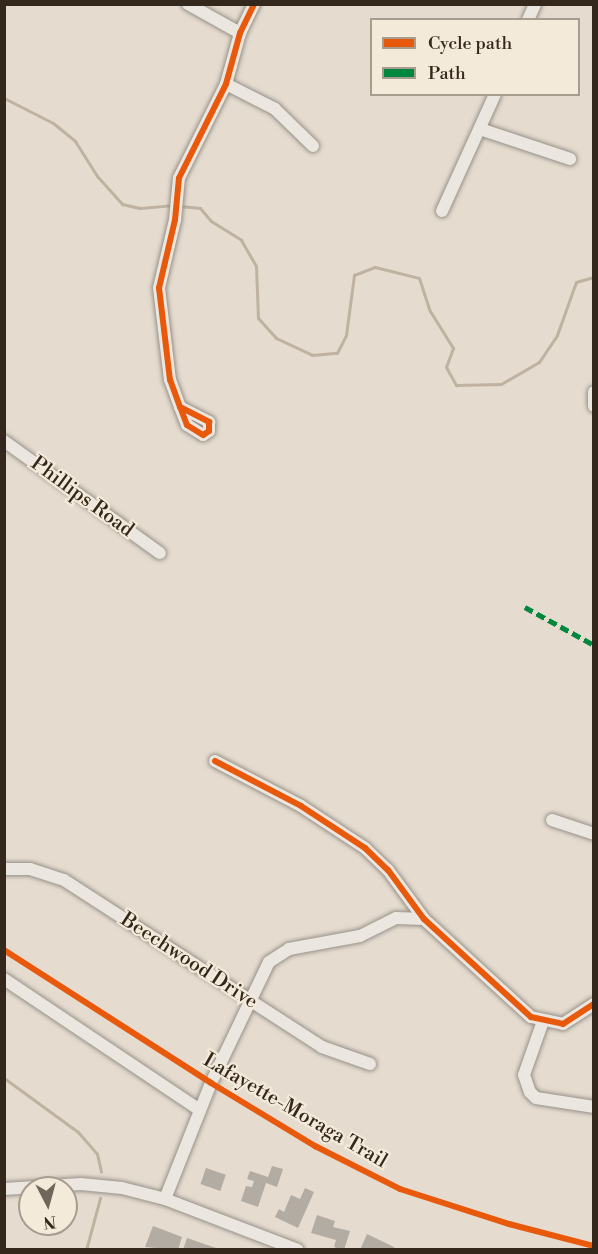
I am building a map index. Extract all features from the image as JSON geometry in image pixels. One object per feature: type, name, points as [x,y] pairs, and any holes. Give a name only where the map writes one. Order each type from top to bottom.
[{"type":"street","points":[[188,4],[240,33]]},
{"type":"street","points":[[180,406],[171,380],[159,288],[175,220],[178,178],[226,84],[240,33],[254,4]]},
{"type":"street","points":[[529,18],[535,4]]},
{"type":"street","points":[[226,84],[275,109],[313,146]]},
{"type":"street","points":[[442,211],[494,96]]},
{"type":"street","points":[[480,129],[570,159]]},
{"type":"street","points":[[594,392],[594,406]]},
{"type":"street","name":"Phillips Road","points":[[4,441],[160,553]]},
{"type":"street","points":[[215,761],[301,806],[365,848],[388,870],[424,919],[531,1017],[563,1024],[594,1004]]},
{"type":"street","points":[[552,820],[594,834]]},
{"type":"street","name":"Beechwood Drive","points":[[4,869],[30,869],[64,880],[322,1047],[370,1064]]},
{"type":"street","points":[[165,1199],[200,1110],[250,1000],[276,955],[301,945],[360,936],[396,918],[424,919]]},
{"type":"street","points":[[4,979],[200,1110]]},
{"type":"street","points":[[543,1021],[524,1075],[530,1092],[536,1098],[594,1107]]},
{"type":"street","points":[[4,1189],[81,1184],[122,1188],[165,1199],[298,1250]]},
{"type":"building","points":[[272,1166],[283,1169],[277,1187],[266,1183],[258,1207],[241,1201],[246,1186],[252,1187],[254,1181],[247,1179],[250,1171],[268,1177]]},
{"type":"building","points":[[206,1168],[226,1175],[220,1191],[200,1184]]},
{"type":"building","points":[[305,1188],[314,1192],[298,1228],[275,1217],[279,1209],[284,1212],[291,1195],[300,1199]]},
{"type":"building","points":[[317,1215],[335,1221],[333,1227],[350,1231],[344,1250],[334,1247],[336,1240],[311,1233]]},
{"type":"building","points":[[153,1226],[182,1237],[178,1250],[145,1247]]},
{"type":"building","points":[[367,1234],[394,1247],[393,1250],[360,1250]]},
{"type":"building","points":[[187,1238],[219,1249],[183,1250]]},
{"type":"waterway","points":[[4,98],[53,123],[75,141],[97,176],[122,204],[140,208],[173,205]]},
{"type":"waterway","points":[[180,206],[200,208],[211,221],[241,240],[256,266],[258,318],[276,338],[312,355],[337,353],[346,335],[354,275],[375,267],[419,278],[430,311],[453,348],[446,367],[456,385],[501,384],[539,362],[557,335],[576,282],[594,277]]},
{"type":"waterway","points":[[4,1078],[78,1132],[97,1154],[101,1172]]},
{"type":"waterway","points":[[86,1250],[100,1198]]},
{"type":"marked path","points":[[525,607],[594,645]]},
{"type":"cycle path","points":[[180,407],[209,422],[209,431],[203,435],[187,425],[180,407],[170,380],[159,288],[175,220],[179,178],[226,84],[240,33],[254,4]]},
{"type":"cycle path","points":[[215,761],[301,806],[365,848],[388,870],[424,919],[531,1017],[563,1024],[594,1004]]},
{"type":"cycle path","name":"Lafayette-Moraga Trail","points":[[4,950],[211,1083],[315,1146],[400,1189],[509,1224],[594,1246]]}]
